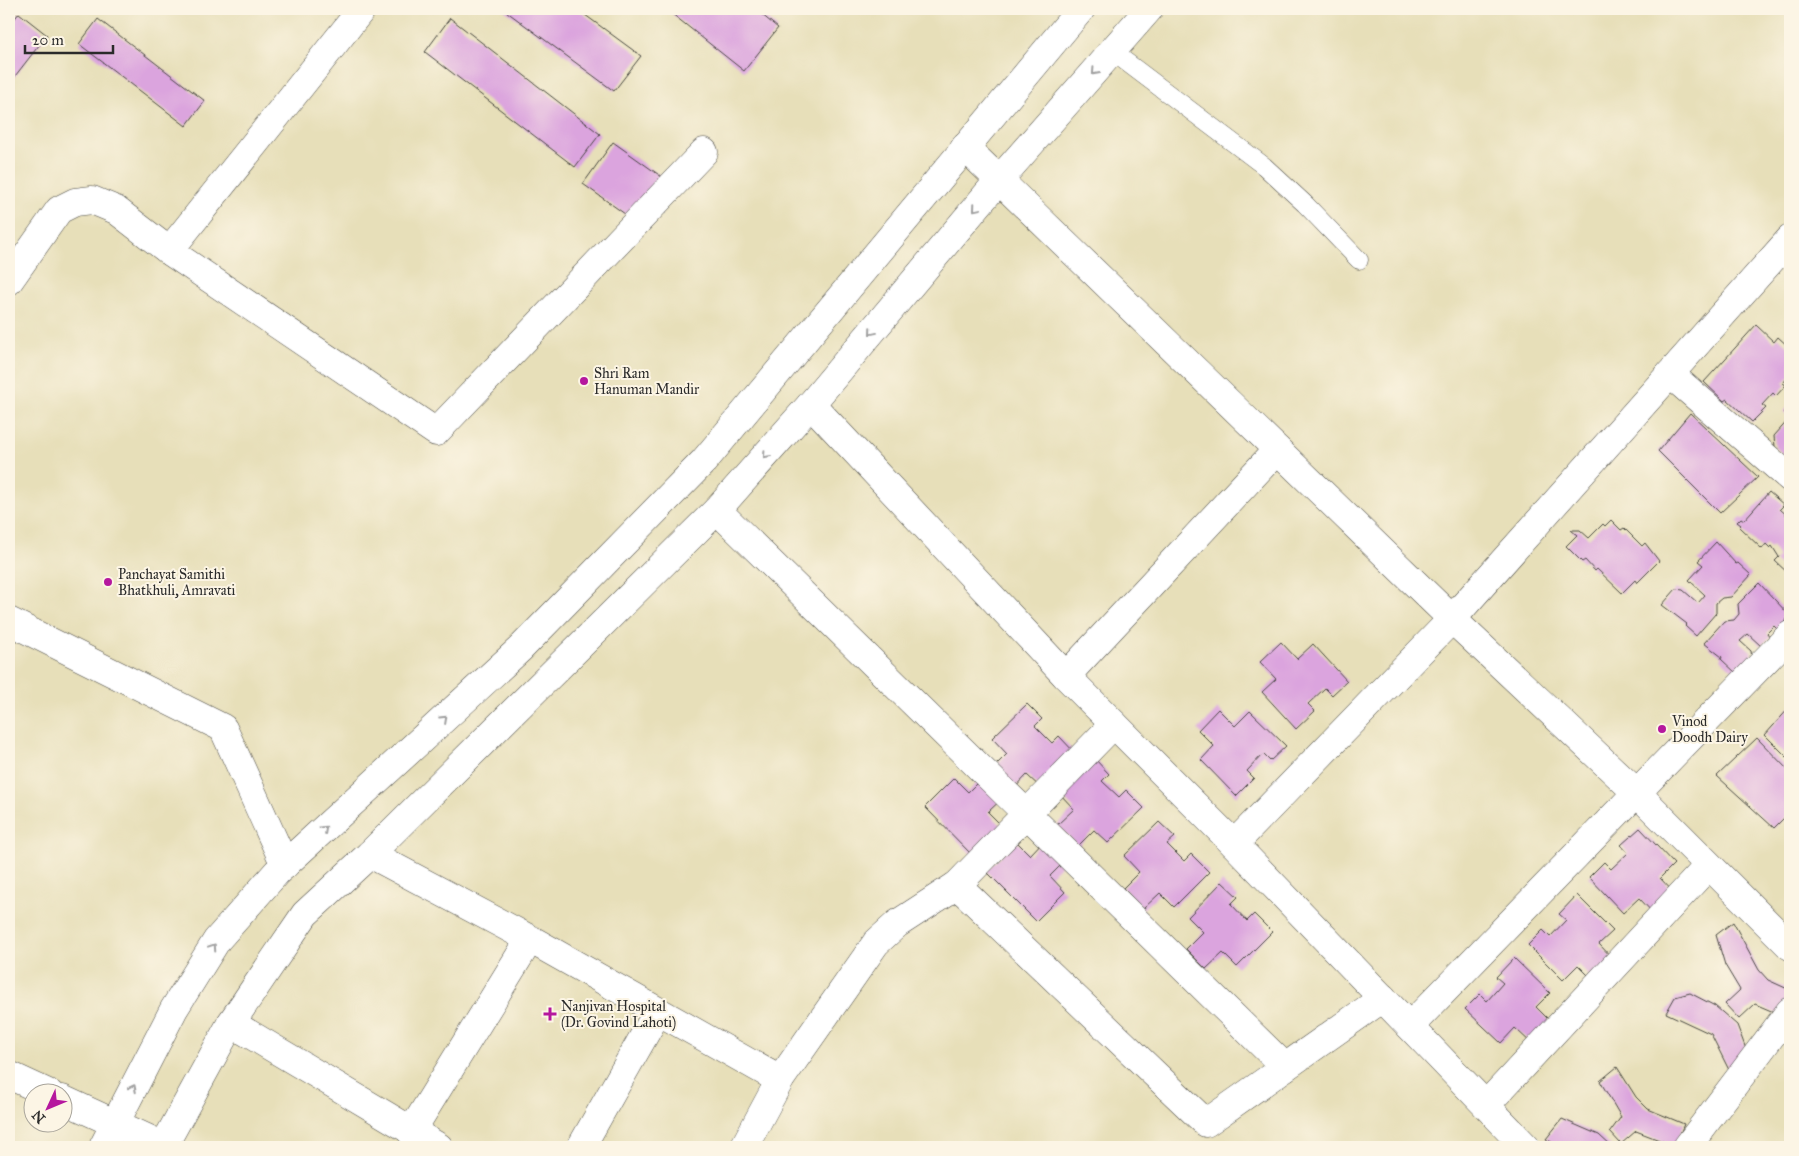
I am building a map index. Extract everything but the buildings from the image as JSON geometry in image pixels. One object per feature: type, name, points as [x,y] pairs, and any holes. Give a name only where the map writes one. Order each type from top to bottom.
[{"type":"street","points":[[169,251],[362,9]]},
{"type":"street","points":[[103,1147],[194,975],[217,940],[285,864],[520,648],[704,461],[1081,9]]},
{"type":"street","points":[[72,1104],[164,1147],[230,1023],[305,914],[370,854],[717,510],[812,404],[999,180],[1149,9]]},
{"type":"street","points":[[966,147],[1277,450],[1637,793],[1790,946]]},
{"type":"street","points":[[9,281],[59,210],[75,202],[92,200],[116,210],[169,251],[436,432],[704,152]]},
{"type":"street","points":[[1234,844],[1452,618],[1790,239]]},
{"type":"street","points":[[1670,374],[1790,478]]},
{"type":"street","points":[[812,404],[1066,676],[1234,844],[1526,1147]]},
{"type":"street","points":[[1066,676],[1277,450]]},
{"type":"street","points":[[717,510],[1285,1067]]},
{"type":"street","points":[[9,621],[223,728],[285,864]]},
{"type":"street","points":[[1410,1026],[1790,635]]},
{"type":"street","points":[[744,1147],[780,1080],[876,943],[898,924],[957,885],[1114,724]]},
{"type":"street","points":[[370,854],[530,939],[780,1080]]},
{"type":"street","points":[[1486,1105],[1708,866]]},
{"type":"street","points":[[957,885],[1206,1123],[1383,998]]},
{"type":"street","points":[[411,1132],[530,939]]},
{"type":"street","points":[[582,1147],[658,1011]]},
{"type":"street","points":[[1688,1147],[1790,1011]]},
{"type":"street","points":[[230,1023],[438,1147]]},
{"type":"street","points":[[9,1075],[28,1084]]},
{"type":"lane","points":[[1113,52],[1264,166],[1305,204],[1359,260]]},
{"type":"place","name":"Shri Ram Hanuman Mandir","points":[[584,381]]},
{"type":"place","name":"Panchayat Samithi Bhatkhuli, Amravati","points":[[108,582]]},
{"type":"place","name":"Vinod Doodh Dairy","points":[[1662,729]]},
{"type":"place","name":"Nanjivan Hospital (Dr. Govind Lahoti)","points":[[550,1014]]}]
